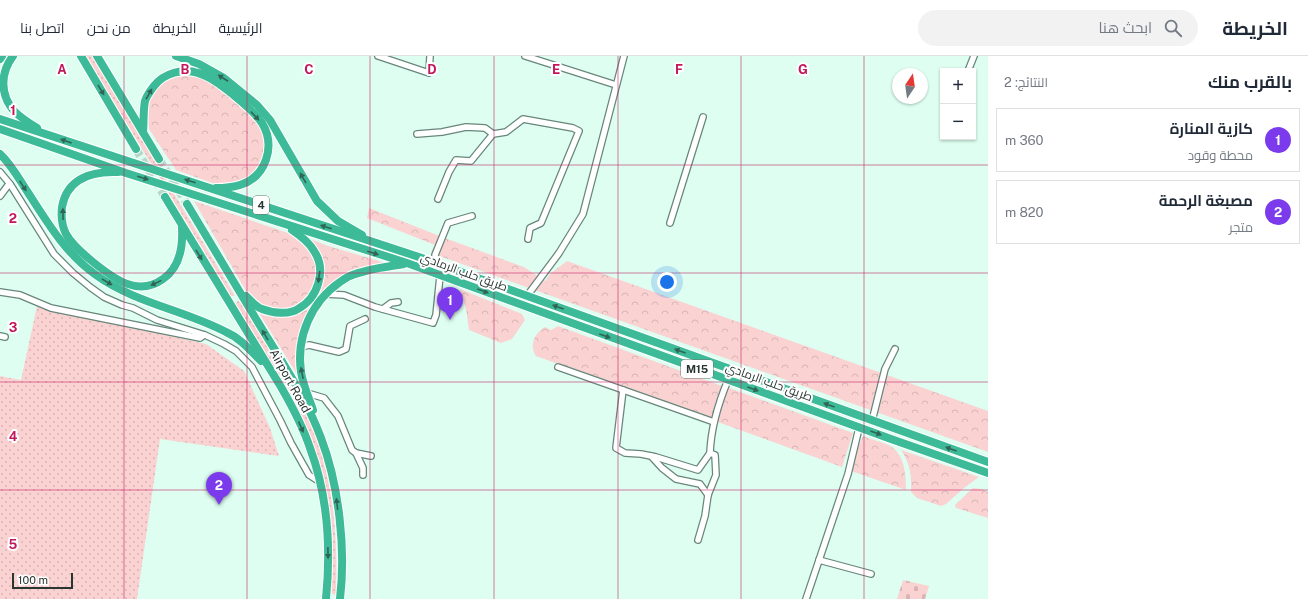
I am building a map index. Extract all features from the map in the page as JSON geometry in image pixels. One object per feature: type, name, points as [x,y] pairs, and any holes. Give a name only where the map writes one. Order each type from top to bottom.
[{"type":"highway","points":[[13,56],[8,63],[3,76],[6,100],[15,112],[23,119],[50,136]]},
{"type":"highway","points":[[81,56],[136,149]]},
{"type":"highway","points":[[97,56],[159,159]]},
{"type":"highway","points":[[176,56],[198,64],[224,78],[257,105],[270,120],[317,201],[338,221],[370,240],[424,259]]},
{"type":"highway","points":[[143,132],[145,101],[149,92],[163,78],[176,72],[184,71],[199,73],[220,85],[240,101],[257,117],[265,130],[268,146],[266,162],[258,174],[247,182],[240,185],[213,189]]},
{"type":"highway","name":"4","points":[[0,119],[424,259],[524,295]]},
{"type":"highway","name":"4","points":[[0,129],[126,173],[406,263]]},
{"type":"highway","points":[[0,154],[17,176],[59,240],[82,265],[110,284],[125,292],[227,332],[236,338],[271,370]]},
{"type":"highway","points":[[126,173],[104,172],[88,176],[79,180],[70,188],[64,197],[62,211],[63,224],[67,234],[81,252],[102,270],[120,282],[130,286],[143,287],[155,285],[169,275],[178,260],[182,243],[182,227]]},
{"type":"highway","name":"Airport Road","points":[[165,197],[271,370],[294,411],[310,447],[320,482],[328,535],[329,568],[327,599]]},
{"type":"highway","name":"Airport Road","points":[[187,204],[297,387],[321,438],[335,483],[340,527],[342,580],[340,599]]},
{"type":"highway","points":[[236,286],[253,304],[263,310],[282,313],[297,310],[308,302],[313,295],[320,277],[318,258],[312,247],[304,238],[285,225]]},
{"type":"highway","points":[[321,438],[301,372],[302,346],[307,320],[318,302],[325,294],[350,276],[376,268],[406,263]]},
{"type":"highway","name":"طريق حلب الرمادي","points":[[406,263],[859,428],[988,473]]},
{"type":"highway","name":"طريق حلب الرمادي","points":[[524,295],[988,462]]},
{"type":"highway","points":[[229,302],[242,296]]},
{"type":"street","points":[[378,56],[429,73],[430,56]]},
{"type":"street","points":[[525,56],[616,85]]},
{"type":"street","points":[[524,295],[559,253],[583,214],[624,56]]},
{"type":"street","points":[[969,68],[974,56]]},
{"type":"street","points":[[670,223],[703,117]]},
{"type":"street","points":[[438,199],[449,172],[456,160],[471,161],[493,134],[506,132],[523,119],[573,128],[579,131],[541,223],[530,228],[528,239]]},
{"type":"street","points":[[417,134],[442,132],[466,127],[485,128],[493,134]]},
{"type":"street","points":[[0,172],[54,254],[90,287],[104,297],[122,305],[133,308],[157,320],[204,335],[236,351],[252,367],[280,420],[290,443],[309,475],[320,482]]},
{"type":"street","points":[[0,196],[9,184]]},
{"type":"street","points":[[437,264],[435,255],[448,223],[472,216]]},
{"type":"street","points":[[325,294],[344,295],[383,309],[433,323],[436,316],[440,276]]},
{"type":"street","points":[[0,292],[20,295],[51,308],[84,315],[200,338],[204,335]]},
{"type":"street","points":[[383,309],[391,303],[398,302]]},
{"type":"street","points":[[302,346],[309,344],[339,352],[346,349],[350,326],[365,319]]},
{"type":"street","points":[[236,338],[236,351]]},
{"type":"street","points":[[872,421],[885,369],[895,349]]},
{"type":"street","points":[[558,367],[714,422]]},
{"type":"street","points":[[623,390],[616,448],[625,454],[641,454],[651,456],[698,470],[710,454],[718,403],[728,380]]},
{"type":"street","points":[[307,393],[324,398],[338,416],[352,450],[356,453],[363,468],[363,475]]},
{"type":"street","points":[[806,599],[848,474],[859,428]]},
{"type":"street","points":[[356,453],[371,456]]},
{"type":"street","points":[[698,540],[705,516],[708,494],[716,475],[714,455],[710,454]]},
{"type":"street","points":[[651,456],[662,468],[676,479],[700,484],[708,494]]},
{"type":"street","points":[[819,560],[871,574]]},
{"type":"green space","points":[[86,56],[92,56],[235,296],[231,296]]},
{"type":"green space","points":[[176,75],[200,77],[209,81],[249,113],[259,125],[264,136],[264,157],[260,167],[249,177],[240,181],[215,184],[176,170],[149,129],[148,107],[150,98],[159,84]]},
{"type":"green space","points":[[194,201],[291,234],[303,243],[309,249],[315,261],[316,274],[314,286],[308,296],[299,304],[288,308],[276,309],[262,305],[258,302],[246,291]]},
{"type":"green space","points":[[369,208],[524,267],[545,281],[551,273],[567,261],[988,411],[988,452],[431,253],[435,245],[367,218]]},
{"type":"green space","points":[[308,238],[328,246],[389,264],[356,270],[307,316],[300,379],[259,313],[273,316],[289,316],[303,312],[313,301],[322,271],[322,260],[318,251]]},
{"type":"green space","points":[[460,289],[522,314],[525,320],[512,339],[501,343],[469,330],[466,309]]},
{"type":"green space","points":[[237,301],[240,302],[295,391],[312,427],[320,450],[331,496],[334,520],[336,544],[336,594],[334,595],[331,592],[333,558],[330,523],[305,426],[289,393],[236,304]]},
{"type":"green space","points":[[37,306],[206,344],[244,371],[270,428],[279,456],[160,439],[137,599],[0,599],[0,376],[21,380]]},
{"type":"green space","points":[[558,326],[722,386],[711,419],[536,356],[533,348],[535,336],[545,327],[551,330]]},
{"type":"green space","points":[[729,388],[853,433],[842,467],[715,421],[718,410]]},
{"type":"green space","points":[[863,436],[889,445],[900,456],[904,467],[906,490],[851,471],[854,457]]},
{"type":"green space","points":[[901,450],[979,477],[946,504],[941,506],[917,498],[911,492],[910,470]]},
{"type":"green space","points":[[973,488],[988,492],[988,518],[956,508],[955,505]]},
{"type":"green space","points":[[903,580],[929,586],[925,599],[897,599]]},
{"type":"tunnel","points":[[136,149],[165,197]]},
{"type":"tunnel","points":[[159,159],[187,204]]},
{"type":"place","name":"كازية المنارة","points":[[450,320]]},
{"type":"place","name":"مصبغة الرحمة","points":[[219,505]]}]
